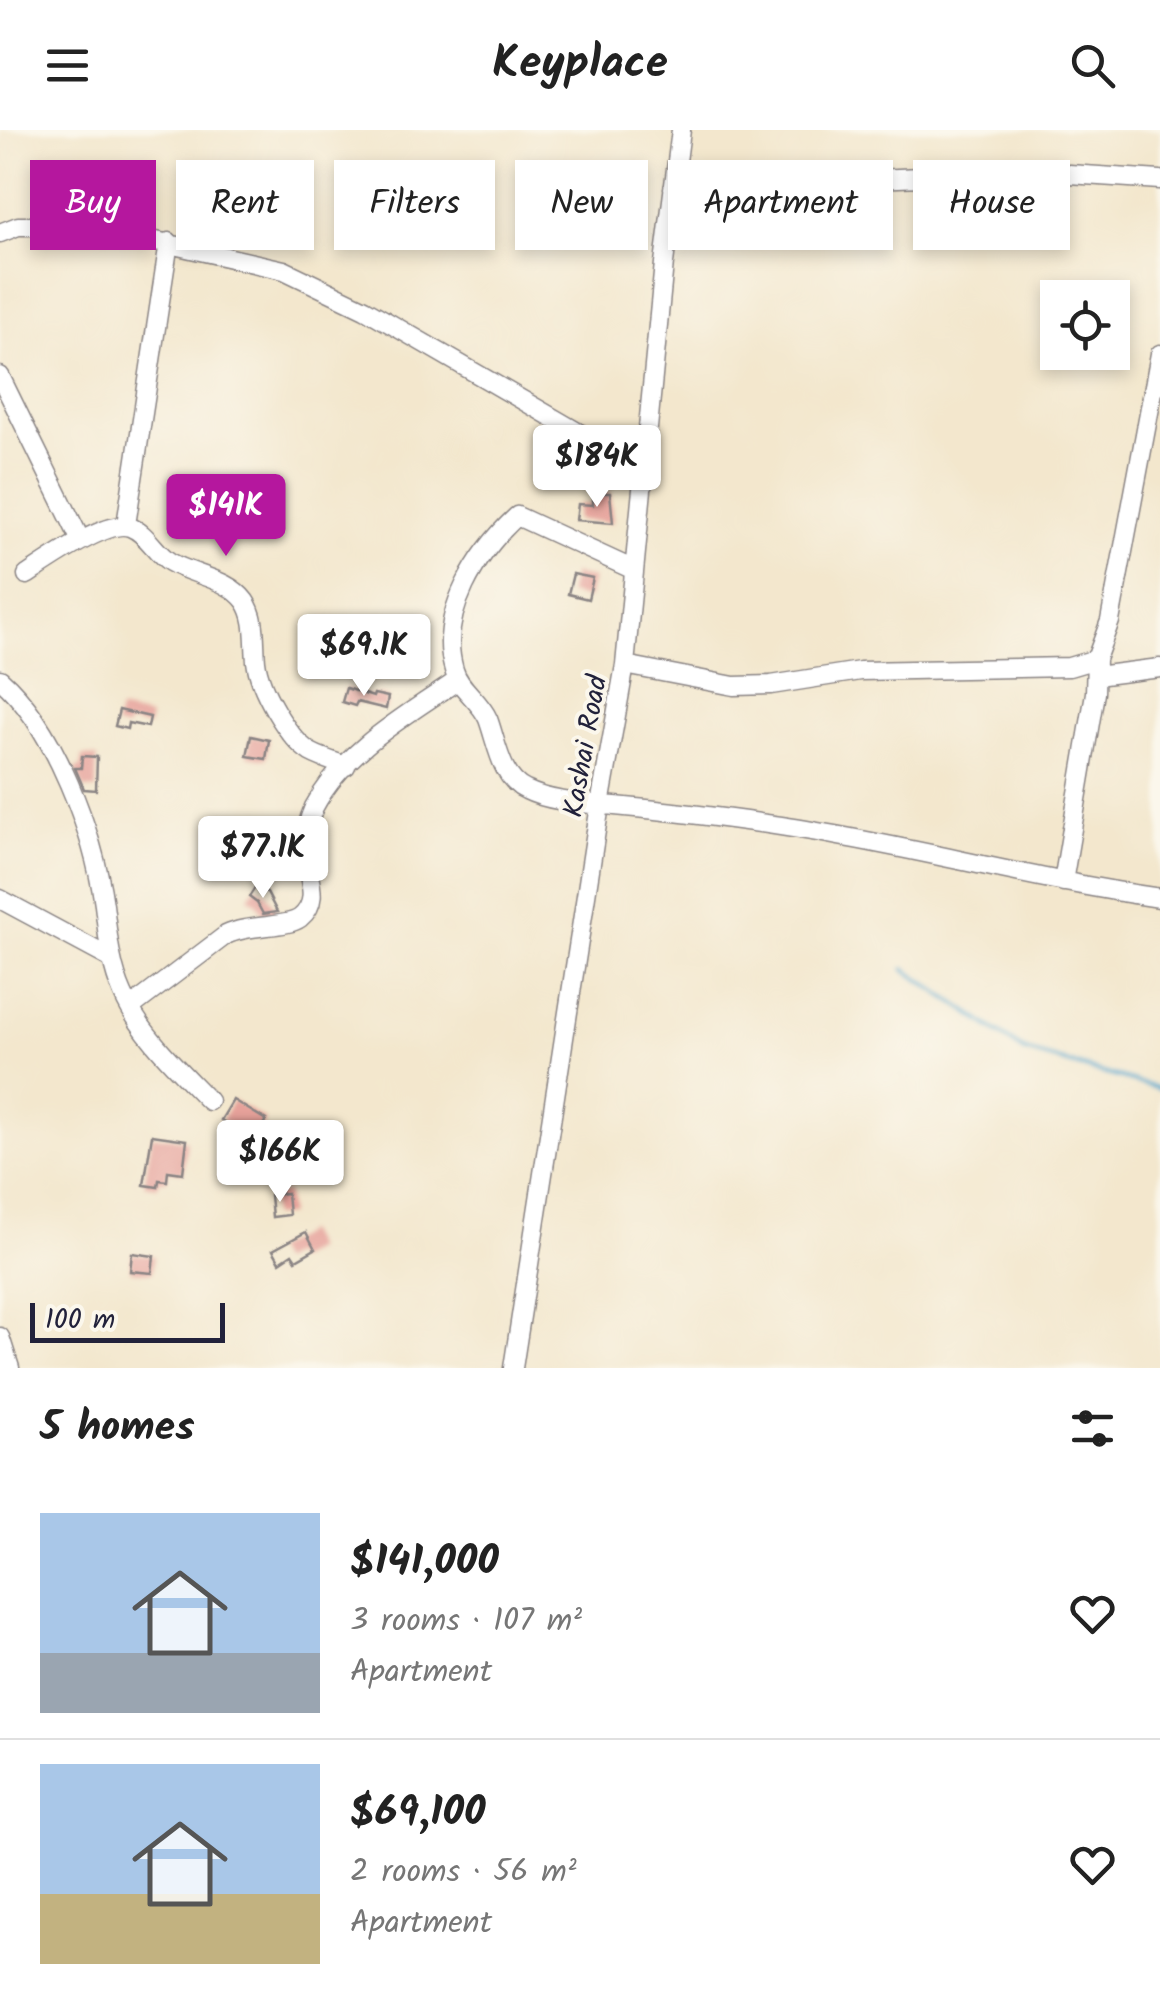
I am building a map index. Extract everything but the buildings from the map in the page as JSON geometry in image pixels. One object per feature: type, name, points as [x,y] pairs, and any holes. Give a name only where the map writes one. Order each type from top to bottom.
[{"type":"street","name":"Kashai Road","points":[[677,160],[681,130]]},
{"type":"street","points":[[893,178],[1069,174],[1160,180]]},
{"type":"street","points":[[0,232],[18,226],[112,231],[284,270],[314,282],[643,470]]},
{"type":"street","points":[[126,525],[169,242]]},
{"type":"street","name":"Kashai Road","points":[[513,1368],[625,665],[668,243]]},
{"type":"street","points":[[1062,882],[1096,667],[1110,621],[1159,361]]},
{"type":"street","points":[[0,376],[81,541]]},
{"type":"street","points":[[634,570],[517,516],[476,564],[460,598],[451,644],[453,668],[458,680],[485,712],[505,767],[522,788],[600,805],[820,832],[1160,898]]},
{"type":"street","points":[[27,575],[81,541],[126,525]]},
{"type":"street","points":[[126,525],[172,563],[226,585],[242,597],[254,620],[258,674],[265,692],[299,743],[310,752],[346,766]]},
{"type":"street","points":[[625,665],[734,686],[860,671],[1160,668]]},
{"type":"street","points":[[0,680],[37,724],[77,805],[100,888],[110,958],[130,1008],[208,1102]]},
{"type":"street","points":[[130,1008],[226,935],[301,917],[311,902],[304,852],[312,811],[371,739],[458,680]]},
{"type":"street","points":[[0,899],[110,958]]},
{"type":"street","points":[[0,1337],[10,1368]]},
{"type":"waterway","points":[[904,969],[1025,1051],[1160,1089]]}]
